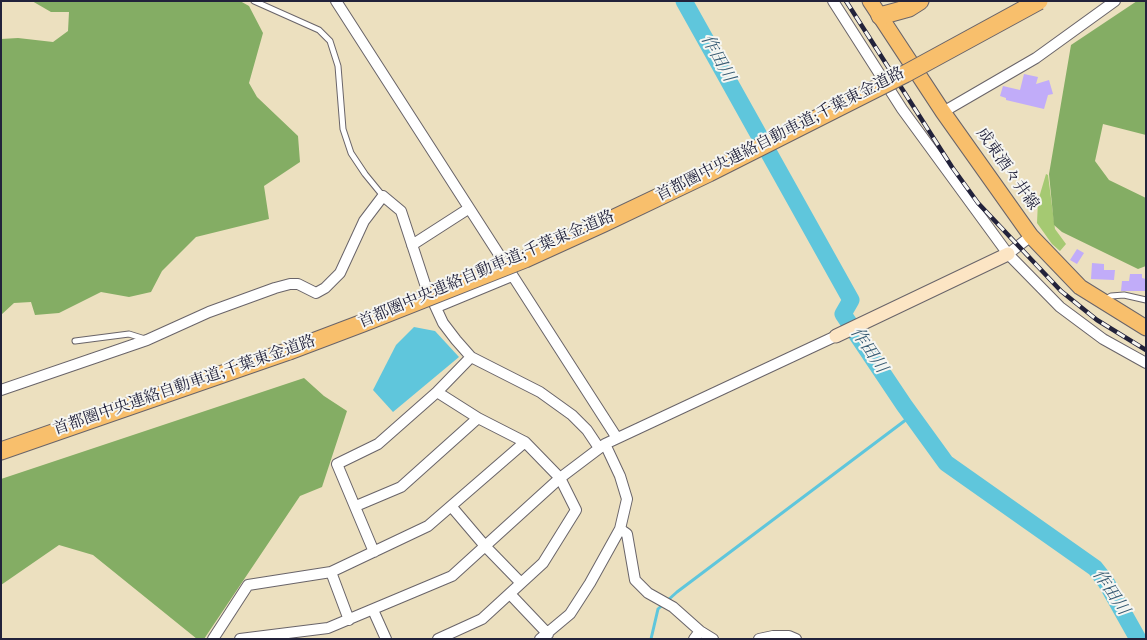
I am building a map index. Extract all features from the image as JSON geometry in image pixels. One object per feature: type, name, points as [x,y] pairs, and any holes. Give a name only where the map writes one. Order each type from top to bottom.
[{"type":"highway","points":[[880,16],[899,1]]},
{"type":"highway","points":[[880,16],[909,8],[920,1]]},
{"type":"highway","name":"首都圏中央連絡自動車道;千葉東金道路","points":[[1,451],[363,324],[525,259],[709,173],[905,74],[1039,1]]},
{"type":"main road","name":"成東酒々井線","points":[[870,1],[943,112],[1031,236],[1080,287],[1146,328]]},
{"type":"street","points":[[336,1],[616,438]]},
{"type":"street","points":[[833,1],[902,109],[1008,254],[1060,307],[1103,339],[1146,363]]},
{"type":"street","points":[[943,112],[1036,58],[1115,1]]},
{"type":"street","points":[[1,390],[147,340],[209,312],[283,286],[298,284],[316,293],[325,288],[340,273],[364,220],[383,196],[401,211],[425,284],[448,331],[471,357],[540,392],[572,415],[602,446],[620,476],[627,499],[620,529],[590,583],[570,614],[544,636],[510,594]]},
{"type":"street","points":[[412,245],[468,209]]},
{"type":"street","points":[[240,639],[328,628],[452,576],[560,478],[602,446],[616,438],[1008,254],[1031,236]]},
{"type":"street","points":[[437,307],[512,276]]},
{"type":"street","points":[[374,552],[356,506],[337,464],[378,444],[437,392],[471,357]]},
{"type":"street","points":[[437,392],[478,418],[524,442],[560,478],[576,510],[543,563],[510,594],[482,619],[438,639]]},
{"type":"street","points":[[356,506],[401,487],[478,418]]},
{"type":"street","points":[[213,639],[248,585],[331,572],[428,526],[524,442]]},
{"type":"street","points":[[451,506],[485,546],[521,583]]},
{"type":"street","points":[[620,529],[627,534],[635,580],[648,593],[673,606],[697,635],[713,639]]},
{"type":"street","points":[[331,572],[349,620]]},
{"type":"street","points":[[373,610],[386,639]]},
{"type":"street","points":[[759,639],[772,636],[796,639]]},
{"type":"lane","points":[[254,1],[319,30],[330,41],[338,66],[343,130],[351,153],[383,196]]},
{"type":"lane","points":[[1102,301],[1111,296],[1124,295],[1146,300]]},
{"type":"lane","points":[[75,341],[129,334],[147,340]]},
{"type":"green space","points":[[32,1],[240,1],[249,6],[263,33],[249,83],[257,97],[298,136],[300,162],[264,186],[269,219],[196,237],[162,271],[151,292],[129,297],[101,292],[59,313],[35,315],[31,302],[14,303],[1,315],[1,39],[18,38],[53,42],[68,31],[69,12],[51,12]]},
{"type":"green space","points":[[1137,1],[1146,1],[1146,135],[1103,124],[1095,161],[1109,180],[1146,198],[1146,266],[1138,269],[1062,232],[1054,225],[1049,174],[1071,45]]},
{"type":"green space","points":[[1046,174],[1048,175],[1055,229],[1066,244],[1060,251],[1052,244],[1037,223],[1038,201]]},
{"type":"green space","points":[[304,378],[324,396],[347,411],[322,487],[300,496],[204,639],[197,639],[93,555],[59,545],[1,585],[1,479]]},
{"type":"water","points":[[414,327],[435,331],[459,357],[393,412],[373,390],[396,345]]},
{"type":"building","points":[[1024,74],[1038,77],[1036,84],[1049,80],[1053,94],[1048,95],[1044,109],[1006,100],[1006,98],[1000,96],[1003,86],[1020,90]]},
{"type":"building","points":[[1077,249],[1084,253],[1077,264],[1070,260]]},
{"type":"building","points":[[1092,263],[1104,264],[1104,270],[1115,270],[1114,280],[1091,279]]},
{"type":"building","points":[[1130,274],[1142,274],[1142,278],[1146,279],[1146,291],[1121,291],[1122,281],[1129,281]]},
{"type":"waterway","name":"作田川","points":[[684,1],[851,300],[843,314],[904,405],[946,463],[1095,568],[1106,582],[1138,639]]},
{"type":"waterway","points":[[651,639],[658,609],[677,592],[911,416]]},
{"type":"railway","points":[[846,1],[952,167],[978,203],[1061,291],[1097,320],[1146,350]]}]
